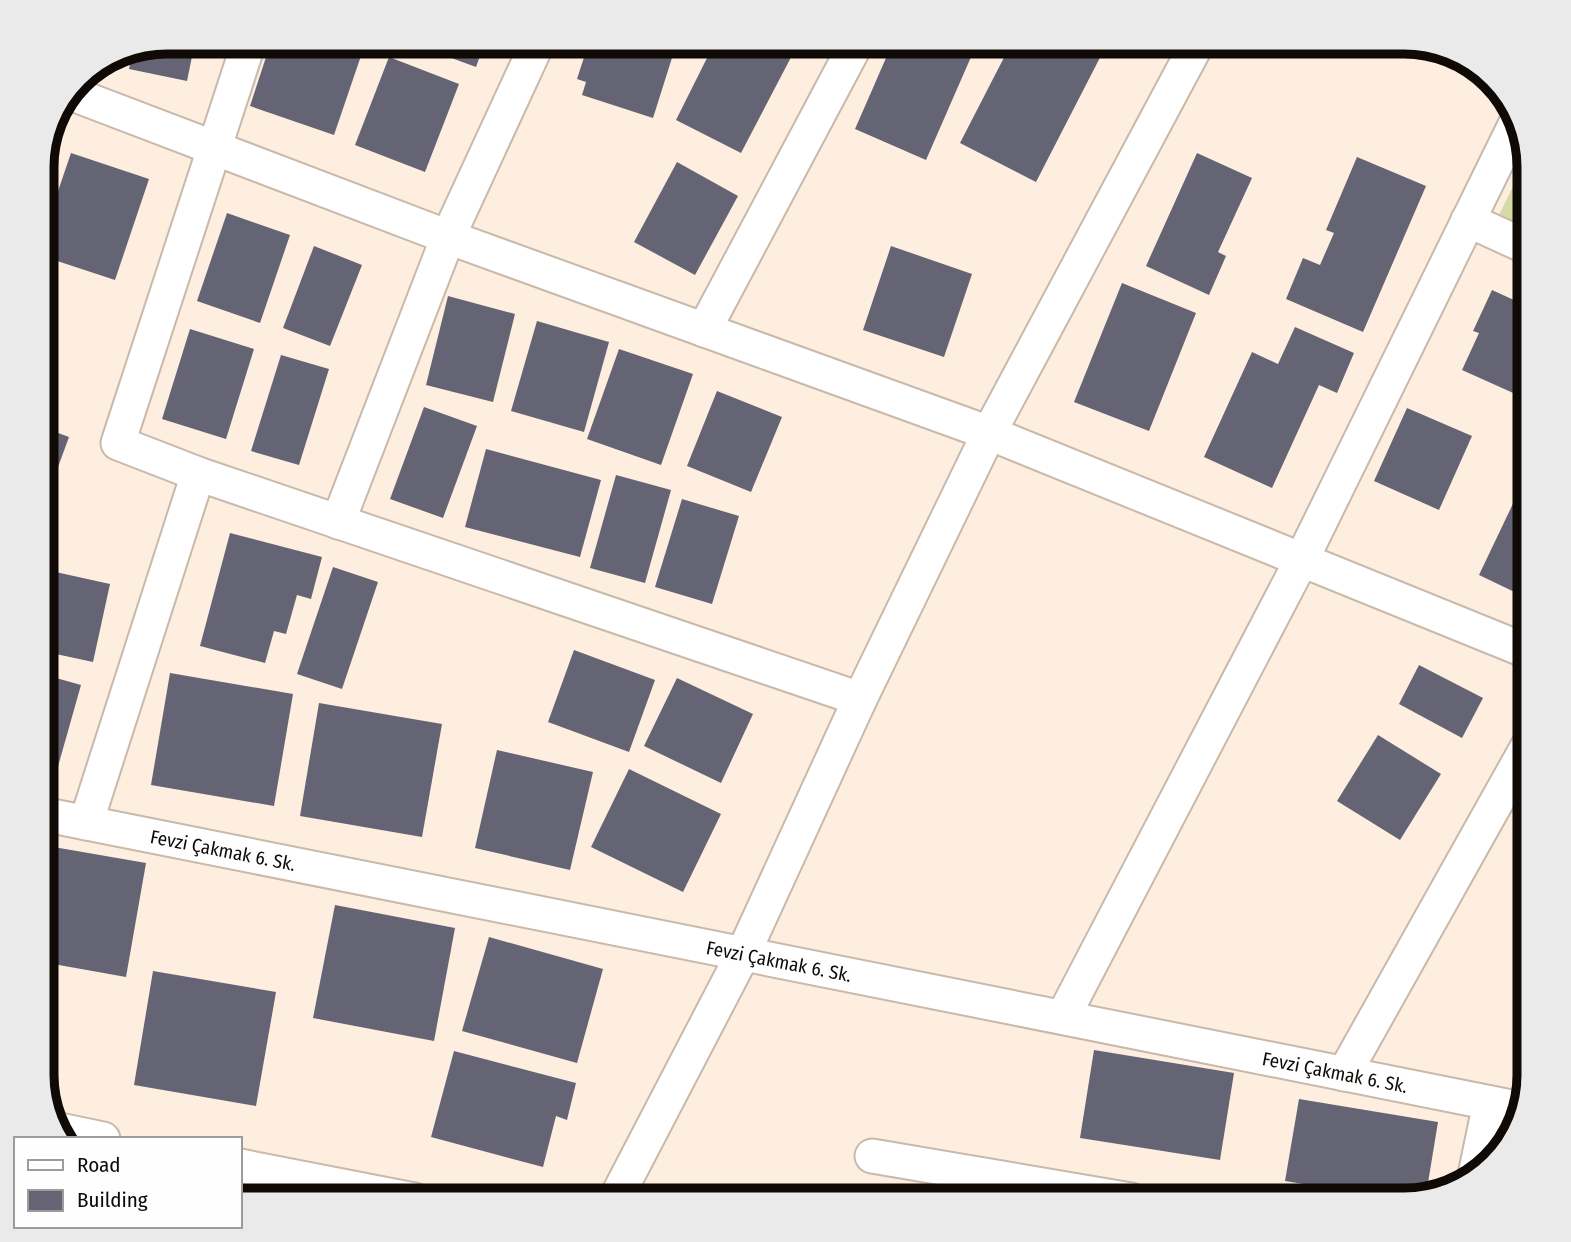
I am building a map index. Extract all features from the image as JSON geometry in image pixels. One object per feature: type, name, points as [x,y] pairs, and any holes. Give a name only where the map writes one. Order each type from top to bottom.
[{"type":"street","points":[[246,54],[118,443],[198,474],[860,699]]},
{"type":"street","points":[[338,522],[448,237],[532,54]]},
{"type":"street","points":[[704,330],[851,54]]},
{"type":"street","points":[[621,1188],[743,954],[860,699],[989,433],[1192,54]]},
{"type":"street","points":[[79,97],[448,237],[989,433],[1517,647]]},
{"type":"street","points":[[1063,1017],[1301,561],[1512,133]]},
{"type":"street","points":[[1468,220],[1517,242]]},
{"type":"street","points":[[86,823],[198,474]]},
{"type":"street","points":[[1344,1074],[1517,765]]},
{"type":"street","name":"Fevzi Çakmak 6. Sk.","points":[[54,816],[1503,1105]]},
{"type":"street","points":[[1483,1154],[1503,1105]]},
{"type":"street","points":[[71,1132],[93,1137]]},
{"type":"street","points":[[872,1156],[1060,1188]]},
{"type":"street","points":[[242,1166],[353,1188]]},
{"type":"green space","points":[[1517,178],[1517,226],[1498,217]]},
{"type":"building","points":[[193,54],[187,81],[129,69],[131,61],[145,56]]},
{"type":"building","points":[[267,54],[362,54],[334,135],[250,106]]},
{"type":"building","points":[[441,54],[481,54],[476,67]]},
{"type":"building","points":[[585,54],[673,54],[653,118],[582,95],[586,82],[577,79]]},
{"type":"building","points":[[709,54],[793,54],[741,153],[676,120]]},
{"type":"building","points":[[888,54],[964,54],[971,57],[926,160],[855,129]]},
{"type":"building","points":[[1006,54],[1102,54],[1036,182],[960,143]]},
{"type":"building","points":[[389,57],[459,84],[425,172],[355,145]]},
{"type":"building","points":[[71,153],[149,179],[115,280],[54,260],[54,203]]},
{"type":"building","points":[[1197,153],[1252,178],[1218,252],[1226,256],[1209,295],[1146,266]]},
{"type":"building","points":[[1357,157],[1426,186],[1363,332],[1286,299],[1303,258],[1320,265],[1334,233],[1326,230]]},
{"type":"building","points":[[677,162],[738,196],[695,275],[634,242]]},
{"type":"building","points":[[227,213],[290,235],[260,323],[197,301]]},
{"type":"building","points":[[314,246],[362,265],[330,346],[283,328]]},
{"type":"building","points":[[891,246],[972,274],[944,357],[863,330]]},
{"type":"building","points":[[1122,283],[1196,313],[1149,431],[1074,402]]},
{"type":"building","points":[[1492,290],[1517,301],[1517,395],[1462,370],[1479,333],[1473,331]]},
{"type":"building","points":[[448,296],[515,314],[493,402],[426,385]]},
{"type":"building","points":[[537,321],[609,342],[584,432],[511,411]]},
{"type":"building","points":[[1295,327],[1354,353],[1337,393],[1319,385],[1272,488],[1204,457],[1252,352],[1278,364]]},
{"type":"building","points":[[190,329],[254,349],[226,439],[162,419]]},
{"type":"building","points":[[619,349],[693,374],[661,465],[587,439]]},
{"type":"building","points":[[281,355],[329,369],[299,465],[251,451]]},
{"type":"building","points":[[717,391],[782,417],[751,492],[687,466]]},
{"type":"building","points":[[424,407],[477,426],[443,518],[390,499]]},
{"type":"building","points":[[1407,408],[1472,436],[1439,510],[1374,481]]},
{"type":"building","points":[[54,431],[69,437],[54,478]]},
{"type":"building","points":[[486,449],[601,480],[580,557],[465,527]]},
{"type":"building","points":[[616,475],[671,490],[645,583],[590,568]]},
{"type":"building","points":[[1517,495],[1517,593],[1479,575]]},
{"type":"building","points":[[682,499],[739,516],[712,604],[655,587]]},
{"type":"building","points":[[230,533],[322,557],[311,599],[297,595],[286,634],[274,631],[265,663],[200,646]]},
{"type":"building","points":[[333,567],[378,582],[342,689],[297,674]]},
{"type":"building","points":[[54,572],[110,584],[93,662],[54,654]]},
{"type":"building","points":[[574,650],[655,680],[629,752],[548,722]]},
{"type":"building","points":[[1419,665],[1483,698],[1462,738],[1399,704]]},
{"type":"building","points":[[170,673],[293,694],[274,806],[151,785]]},
{"type":"building","points":[[54,677],[81,685],[57,770],[54,769]]},
{"type":"building","points":[[677,678],[753,714],[721,783],[644,746]]},
{"type":"building","points":[[319,703],[442,724],[422,837],[300,816]]},
{"type":"building","points":[[1378,735],[1441,774],[1400,840],[1337,801]]},
{"type":"building","points":[[497,750],[593,772],[570,870],[475,848]]},
{"type":"building","points":[[629,769],[721,814],[683,892],[591,847]]},
{"type":"building","points":[[54,847],[146,863],[126,977],[54,964]]},
{"type":"building","points":[[335,905],[455,928],[434,1041],[313,1018]]},
{"type":"building","points":[[489,937],[603,969],[577,1063],[462,1031]]},
{"type":"building","points":[[153,971],[276,992],[256,1106],[134,1085]]},
{"type":"building","points":[[1094,1050],[1234,1073],[1220,1160],[1080,1138]]},
{"type":"building","points":[[454,1051],[576,1083],[567,1120],[556,1116],[543,1167],[431,1137]]},
{"type":"building","points":[[1299,1099],[1438,1122],[1428,1186],[1328,1188],[1285,1181]]}]
